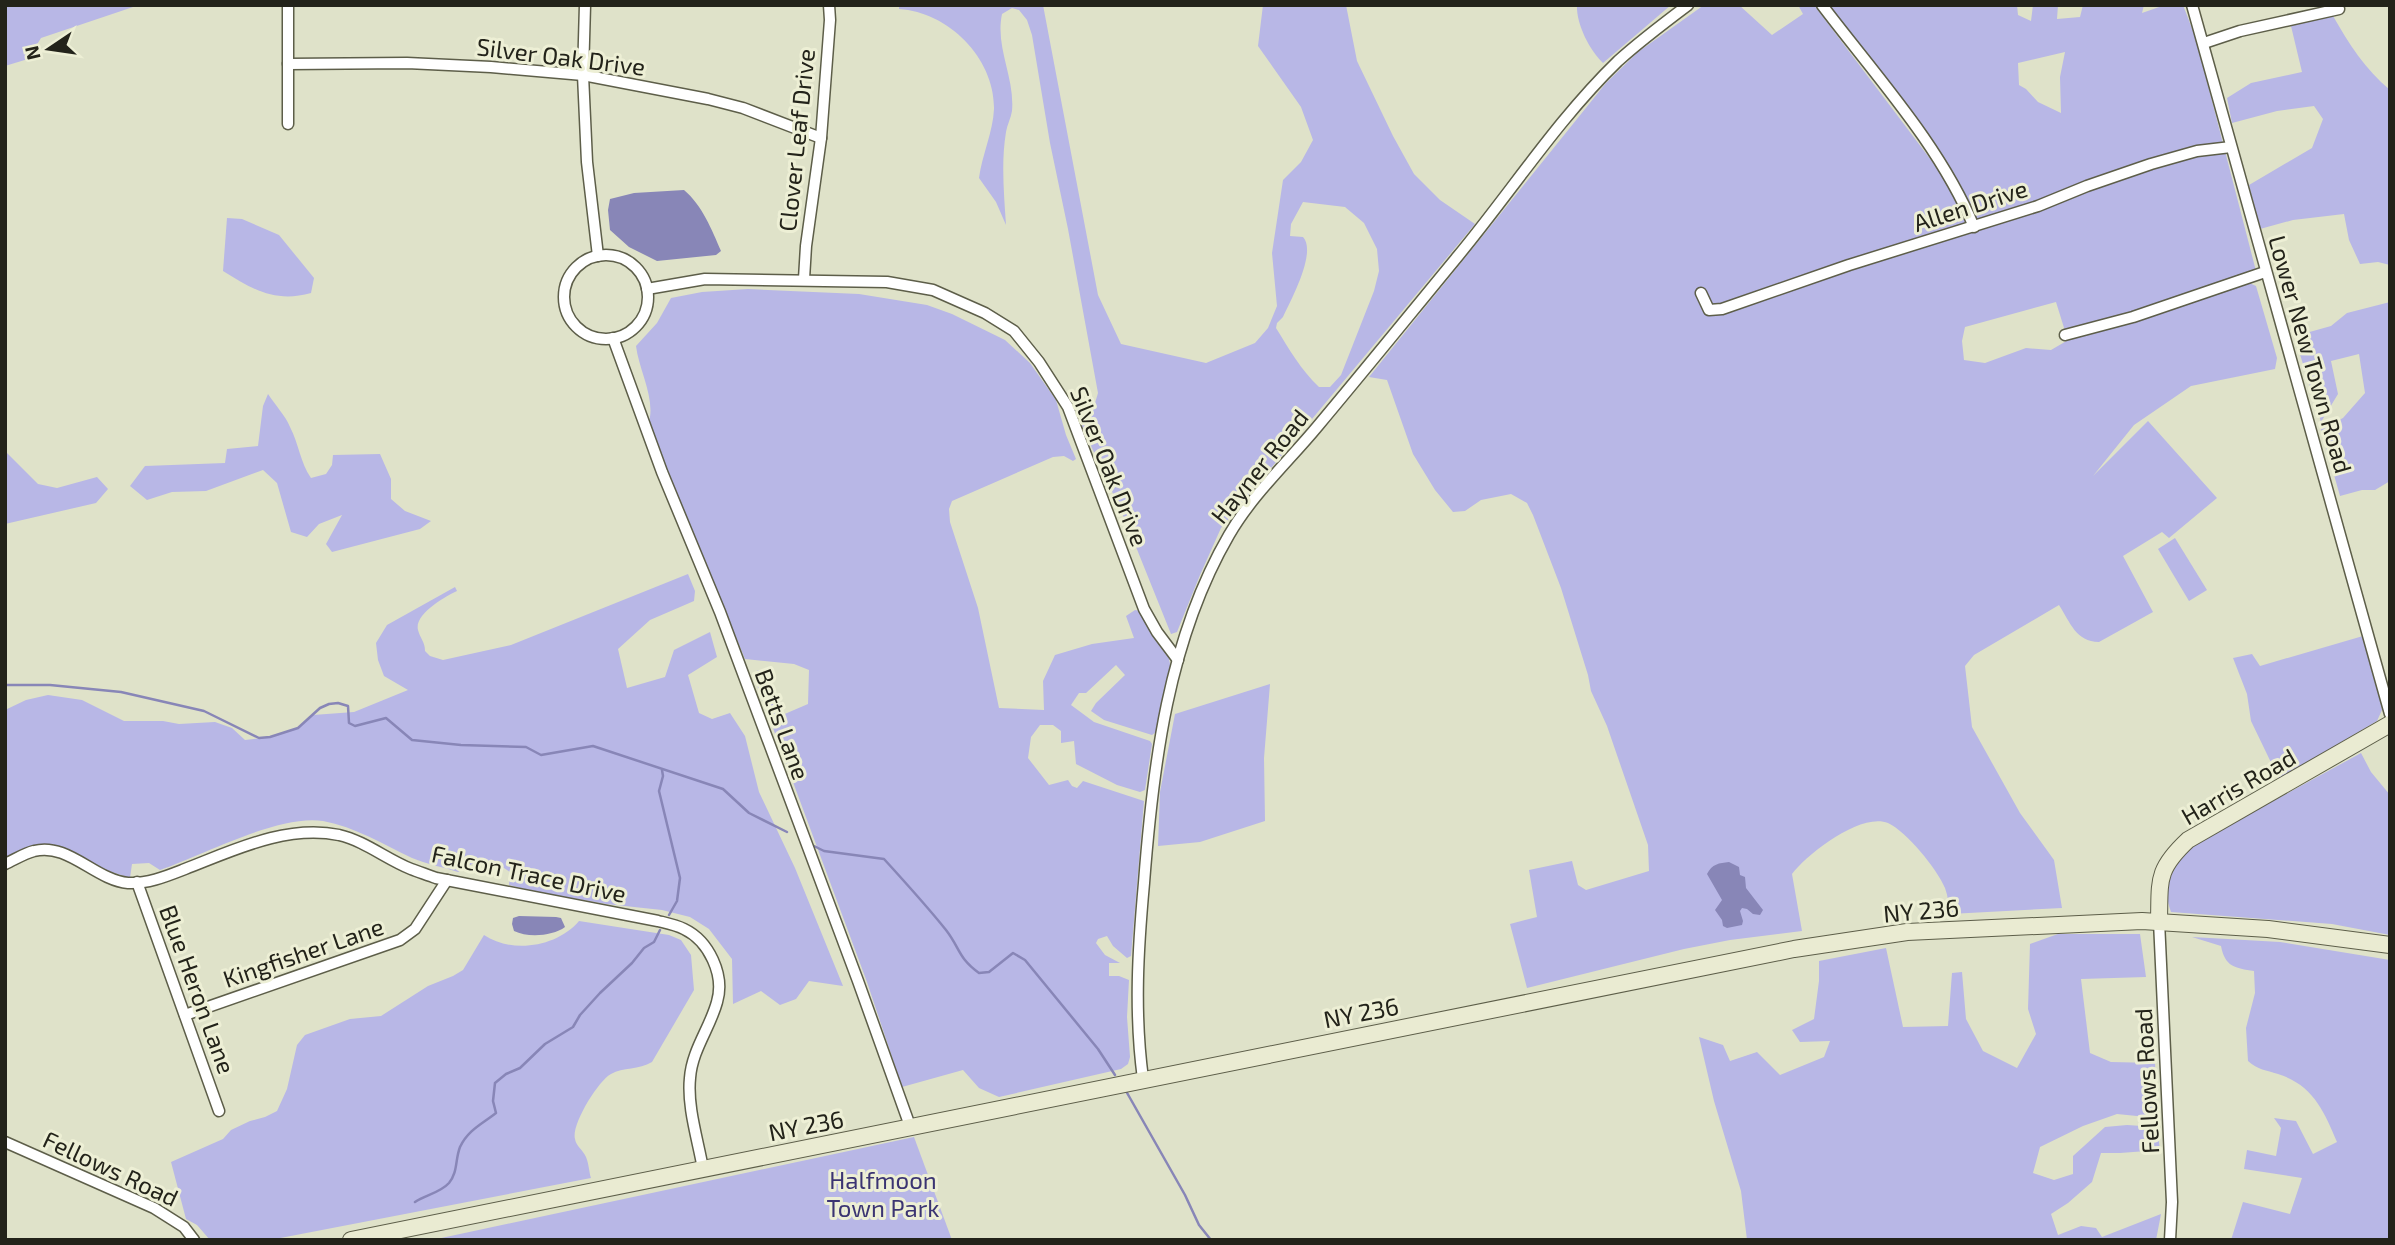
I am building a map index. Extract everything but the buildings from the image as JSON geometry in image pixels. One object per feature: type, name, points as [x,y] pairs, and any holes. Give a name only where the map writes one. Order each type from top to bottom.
[{"type":"main road","name":"Harris Road","points":[[2159,921],[2158,886],[2169,858],[2188,840],[2390,723]]},
{"type":"main road","name":"NY 236","points":[[351,1240],[1807,947],[1907,932],[2159,921],[2268,929],[2390,946]]},
{"type":"street","points":[[288,5],[288,124]]},
{"type":"street","points":[[584,5],[583,75],[587,162],[598,257]]},
{"type":"street","name":"Clover Leaf Drive","points":[[804,279],[821,138],[829,5]]},
{"type":"street","name":"Hayner Road","points":[[1143,1079],[1137,1034],[1137,972],[1149,811],[1161,734],[1178,660],[1211,568],[1248,506],[1317,428],[1459,255],[1580,101],[1620,60],[1688,5]]},
{"type":"street","points":[[1822,5],[1932,150],[1961,194],[1974,227]]},
{"type":"street","name":"Lower New Town Road","points":[[2192,5],[2390,714]]},
{"type":"street","points":[[2204,43],[2239,31],[2339,9]]},
{"type":"street","name":"Silver Oak Drive","points":[[288,64],[407,63],[583,75],[743,108],[821,138]]},
{"type":"street","name":"Allen Drive","points":[[1701,293],[1709,310],[1722,309],[1849,265],[2038,206],[2151,164],[2197,151],[2231,148]]},
{"type":"street","points":[[615,256],[626,261],[636,268],[647,289],[644,315],[627,333],[613,338],[590,336],[570,320],[565,308],[564,296],[572,273],[580,264],[598,257],[615,256]]},
{"type":"street","points":[[2065,335],[2133,317],[2265,272]]},
{"type":"street","name":"Silver Oak Drive","points":[[647,289],[705,279],[887,282],[933,290],[985,313],[1014,331],[1040,362],[1068,407],[1144,609],[1178,660]]},
{"type":"street","name":"Betts Lane","points":[[613,338],[662,472],[720,612],[910,1126]]},
{"type":"street","name":"Falcon Trace Drive","points":[[5,864],[34,851],[49,850],[68,856],[105,877],[129,883],[156,880],[258,841],[284,835],[338,835],[371,848],[410,869],[447,880],[658,921],[685,929],[702,943],[712,957],[719,985],[717,1002],[695,1055],[690,1075],[690,1092],[703,1169]]},
{"type":"street","name":"Kingfisher Lane","points":[[185,1015],[400,940],[415,929],[447,880]]},
{"type":"street","name":"Blue Heron Lane","points":[[137,882],[219,1111]]},
{"type":"street","name":"Fellows Road","points":[[2159,921],[2172,1202],[2170,1240]]},
{"type":"street","name":"Fellows Road","points":[[5,1142],[154,1208],[184,1227],[194,1240]]},
{"type":"green space","points":[[5,5],[139,5],[41,38],[28,59],[5,66]]},
{"type":"green space","points":[[899,5],[1043,5],[1098,295],[1121,344],[1206,363],[1255,343],[1268,328],[1277,306],[1272,253],[1283,180],[1301,162],[1313,140],[1301,107],[1258,46],[1263,5],[1346,5],[1357,61],[1414,174],[1440,200],[1475,224],[1221,528],[1177,632],[1171,634],[1126,522],[1075,411],[1078,408],[1092,413],[1098,393],[1032,35],[1027,20],[1019,10],[1012,8],[1002,14],[1001,39],[1012,98],[1004,155],[1006,225],[996,202],[979,178],[994,109],[987,73],[966,41],[951,29],[917,12],[899,9]],"holes":[[[1303,202],[1345,207],[1364,223],[1377,249],[1379,271],[1374,291],[1341,375],[1330,387],[1319,387],[1301,366],[1276,328],[1297,288],[1307,253],[1303,237],[1290,236],[1291,224]]]},
{"type":"green space","points":[[1577,5],[1671,5],[1603,63],[1585,37]]},
{"type":"green space","points":[[1704,5],[1739,5],[1772,35],[1803,14],[1798,5],[1814,5],[1974,217],[1966,196],[1937,146],[1827,5],[2017,5],[2018,15],[2031,21],[2033,5],[2058,5],[2057,19],[2080,17],[2083,5],[2144,5],[2142,13],[2165,5],[2183,5],[2196,39],[2256,271],[2139,312],[2065,331],[2056,302],[1965,327],[1962,341],[1964,360],[1985,363],[2026,348],[2051,350],[2075,336],[2247,282],[2256,286],[2277,358],[2275,369],[2191,386],[2134,425],[2093,476],[2148,421],[2217,498],[2169,538],[2162,532],[2123,556],[2153,612],[2099,642],[2079,635],[2059,605],[1974,655],[1965,666],[1972,727],[2020,813],[2054,860],[2062,908],[1950,914],[1945,888],[1928,861],[1896,828],[1877,821],[1850,829],[1836,837],[1810,856],[1792,874],[1802,931],[1684,949],[1527,988],[1510,924],[1537,917],[1529,870],[1572,861],[1578,885],[1586,890],[1649,871],[1648,845],[1607,726],[1591,691],[1561,588],[1527,503],[1511,494],[1481,500],[1465,511],[1453,512],[1435,490],[1413,454],[1387,380],[1369,377],[1606,83],[1638,52]],"holes":[[[2065,52],[2060,77],[2061,113],[2038,102],[2019,85],[2018,63]]]},
{"type":"green space","points":[[2333,16],[2358,56],[2390,90],[2390,265],[2378,262],[2360,264],[2349,240],[2344,214],[2293,220],[2260,229],[2249,185],[2312,148],[2323,119],[2314,106],[2277,111],[2232,123],[2227,98],[2251,83],[2302,72],[2291,26]]},
{"type":"green space","points":[[227,218],[242,219],[279,235],[314,278],[311,293],[287,296],[265,293],[223,271]]},
{"type":"green space","points":[[748,289],[859,294],[927,305],[952,314],[1005,340],[1030,363],[1056,400],[1076,459],[1073,461],[1064,456],[1053,457],[952,501],[949,509],[950,522],[978,608],[999,708],[1044,710],[1043,681],[1055,655],[1092,644],[1134,638],[1126,616],[1135,610],[1140,611],[1152,634],[1168,654],[1171,669],[1156,732],[1152,735],[1104,720],[1091,711],[1125,675],[1116,665],[1086,693],[1079,693],[1071,705],[1094,722],[1150,741],[1152,744],[1145,790],[1140,792],[1117,785],[1076,764],[1074,741],[1061,743],[1061,731],[1053,725],[1040,725],[1031,737],[1028,758],[1049,785],[1068,780],[1077,788],[1083,781],[1144,801],[1131,956],[1127,958],[1113,946],[1107,936],[1098,939],[1096,943],[1105,955],[1120,963],[1109,963],[1109,976],[1129,980],[1127,1017],[1130,1057],[1128,1064],[1121,1069],[999,1097],[979,1088],[963,1070],[902,1087],[867,982],[753,674],[763,670],[769,678],[780,716],[808,704],[809,670],[794,664],[745,659],[648,425],[649,396],[636,346],[657,323],[671,298],[702,292]]},
{"type":"green space","points":[[2390,302],[2390,481],[2375,490],[2362,490],[2340,496],[2321,429],[2343,418],[2365,393],[2359,354],[2331,361],[2338,394],[2321,422],[2298,348],[2306,333],[2331,326],[2347,313]]},
{"type":"green space","points":[[268,394],[288,423],[311,478],[326,474],[332,465],[333,455],[380,454],[391,479],[391,499],[405,511],[431,521],[420,529],[332,552],[326,544],[342,515],[319,524],[307,537],[291,532],[277,483],[263,470],[206,491],[172,492],[147,500],[130,486],[145,466],[225,463],[227,449],[258,446],[263,406]]},
{"type":"green space","points":[[5,451],[38,484],[57,488],[97,477],[108,489],[96,503],[5,524]]},
{"type":"green space","points":[[2175,538],[2207,590],[2189,601],[2158,549]]},
{"type":"green space","points":[[688,574],[695,591],[694,601],[650,620],[618,649],[627,688],[665,677],[674,650],[710,632],[717,657],[688,675],[699,713],[712,719],[730,713],[745,736],[759,792],[795,868],[843,986],[809,981],[796,999],[780,1005],[761,991],[733,1004],[732,959],[709,929],[690,917],[509,885],[510,872],[498,864],[481,859],[458,872],[417,860],[358,832],[323,821],[305,820],[263,829],[160,870],[149,863],[132,864],[130,878],[36,847],[5,858],[5,710],[26,700],[48,695],[82,700],[124,721],[163,721],[179,724],[215,722],[232,728],[245,740],[270,737],[298,728],[313,715],[354,712],[408,690],[384,676],[376,643],[387,625],[455,587],[457,591],[432,606],[418,624],[425,651],[430,656],[443,660],[511,645]]},
{"type":"green space","points":[[2363,636],[2380,695],[2382,710],[2377,721],[2279,779],[2251,721],[2247,694],[2233,658],[2252,654],[2260,666]]},
{"type":"green space","points":[[1270,684],[1264,758],[1265,821],[1200,842],[1158,846],[1160,792],[1175,714]]},
{"type":"green space","points":[[2361,753],[2371,772],[2390,795],[2390,935],[2332,924],[2171,912],[2168,884],[2180,860],[2193,845]]},
{"type":"green space","points":[[579,921],[669,935],[681,940],[691,955],[694,990],[652,1062],[611,1074],[599,1085],[587,1104],[577,1124],[575,1139],[586,1157],[591,1178],[270,1240],[210,1240],[197,1225],[186,1219],[171,1162],[223,1139],[231,1130],[277,1111],[287,1089],[297,1045],[305,1035],[350,1019],[381,1016],[428,986],[453,976],[463,970],[484,935],[508,944],[534,945],[559,937]]},
{"type":"green space","points":[[2058,934],[2140,934],[2146,977],[2081,979],[2090,1053],[2111,1062],[2155,1063],[2157,1118],[2117,1114],[2083,1126],[2040,1147],[2033,1173],[2054,1180],[2073,1174],[2073,1156],[2105,1127],[2157,1127],[2160,1150],[2101,1153],[2092,1182],[2051,1214],[2058,1235],[2081,1226],[2096,1228],[2102,1237],[2161,1214],[2156,1240],[1747,1240],[1741,1191],[1714,1101],[1699,1037],[1723,1045],[1730,1061],[1757,1052],[1780,1075],[1824,1057],[1830,1041],[1800,1042],[1792,1030],[1814,1019],[1819,961],[1886,948],[1903,1027],[1948,1026],[1952,973],[1962,972],[1966,1019],[1983,1051],[2017,1068],[2036,1034],[2028,1009],[2030,944]]},
{"type":"green space","points":[[2192,937],[2280,942],[2390,960],[2390,1240],[2231,1240],[2243,1202],[2290,1214],[2302,1178],[2244,1169],[2247,1150],[2276,1156],[2281,1128],[2274,1118],[2296,1121],[2313,1154],[2337,1142],[2322,1110],[2309,1092],[2290,1079],[2259,1068],[2248,1061],[2246,1028],[2255,993],[2254,971],[2241,969],[2228,962],[2221,946]]},
{"type":"green space","name":"Halfmoon Town Park","points":[[914,1137],[952,1240],[432,1240]]},
{"type":"shaded area","points":[[684,190],[696,203],[710,226],[721,251],[716,255],[657,261],[629,247],[610,230],[610,199],[634,193]]},
{"type":"shaded area","points":[[1729,862],[1739,867],[1740,875],[1745,877],[1746,888],[1763,910],[1760,915],[1742,908],[1742,925],[1727,928],[1723,926],[1715,910],[1722,900],[1707,874],[1716,865]]},
{"type":"shaded area","points":[[513,918],[561,918],[565,927],[547,934],[520,933],[514,931],[512,924]]},
{"type":"waterway","points":[[5,685],[50,685],[121,692],[204,711],[259,738],[298,728],[320,708],[338,703],[348,706],[349,723],[355,726],[386,718],[412,740],[526,747],[541,755],[593,746],[723,789],[749,813],[787,832]]},
{"type":"waterway","points":[[662,770],[659,791],[680,878],[677,901],[669,915]]},
{"type":"waterway","points":[[814,846],[824,851],[884,859],[951,936],[963,958],[979,973],[989,972],[1013,953],[1025,960],[1098,1049],[1115,1075]]},
{"type":"waterway","points":[[415,1202],[441,1189],[452,1179],[463,1141],[496,1113],[493,1101],[495,1083],[520,1068],[545,1044],[573,1027],[600,993],[644,948],[654,942],[660,930]]},
{"type":"waterway","points":[[1126,1091],[1199,1225],[1211,1240]]}]
